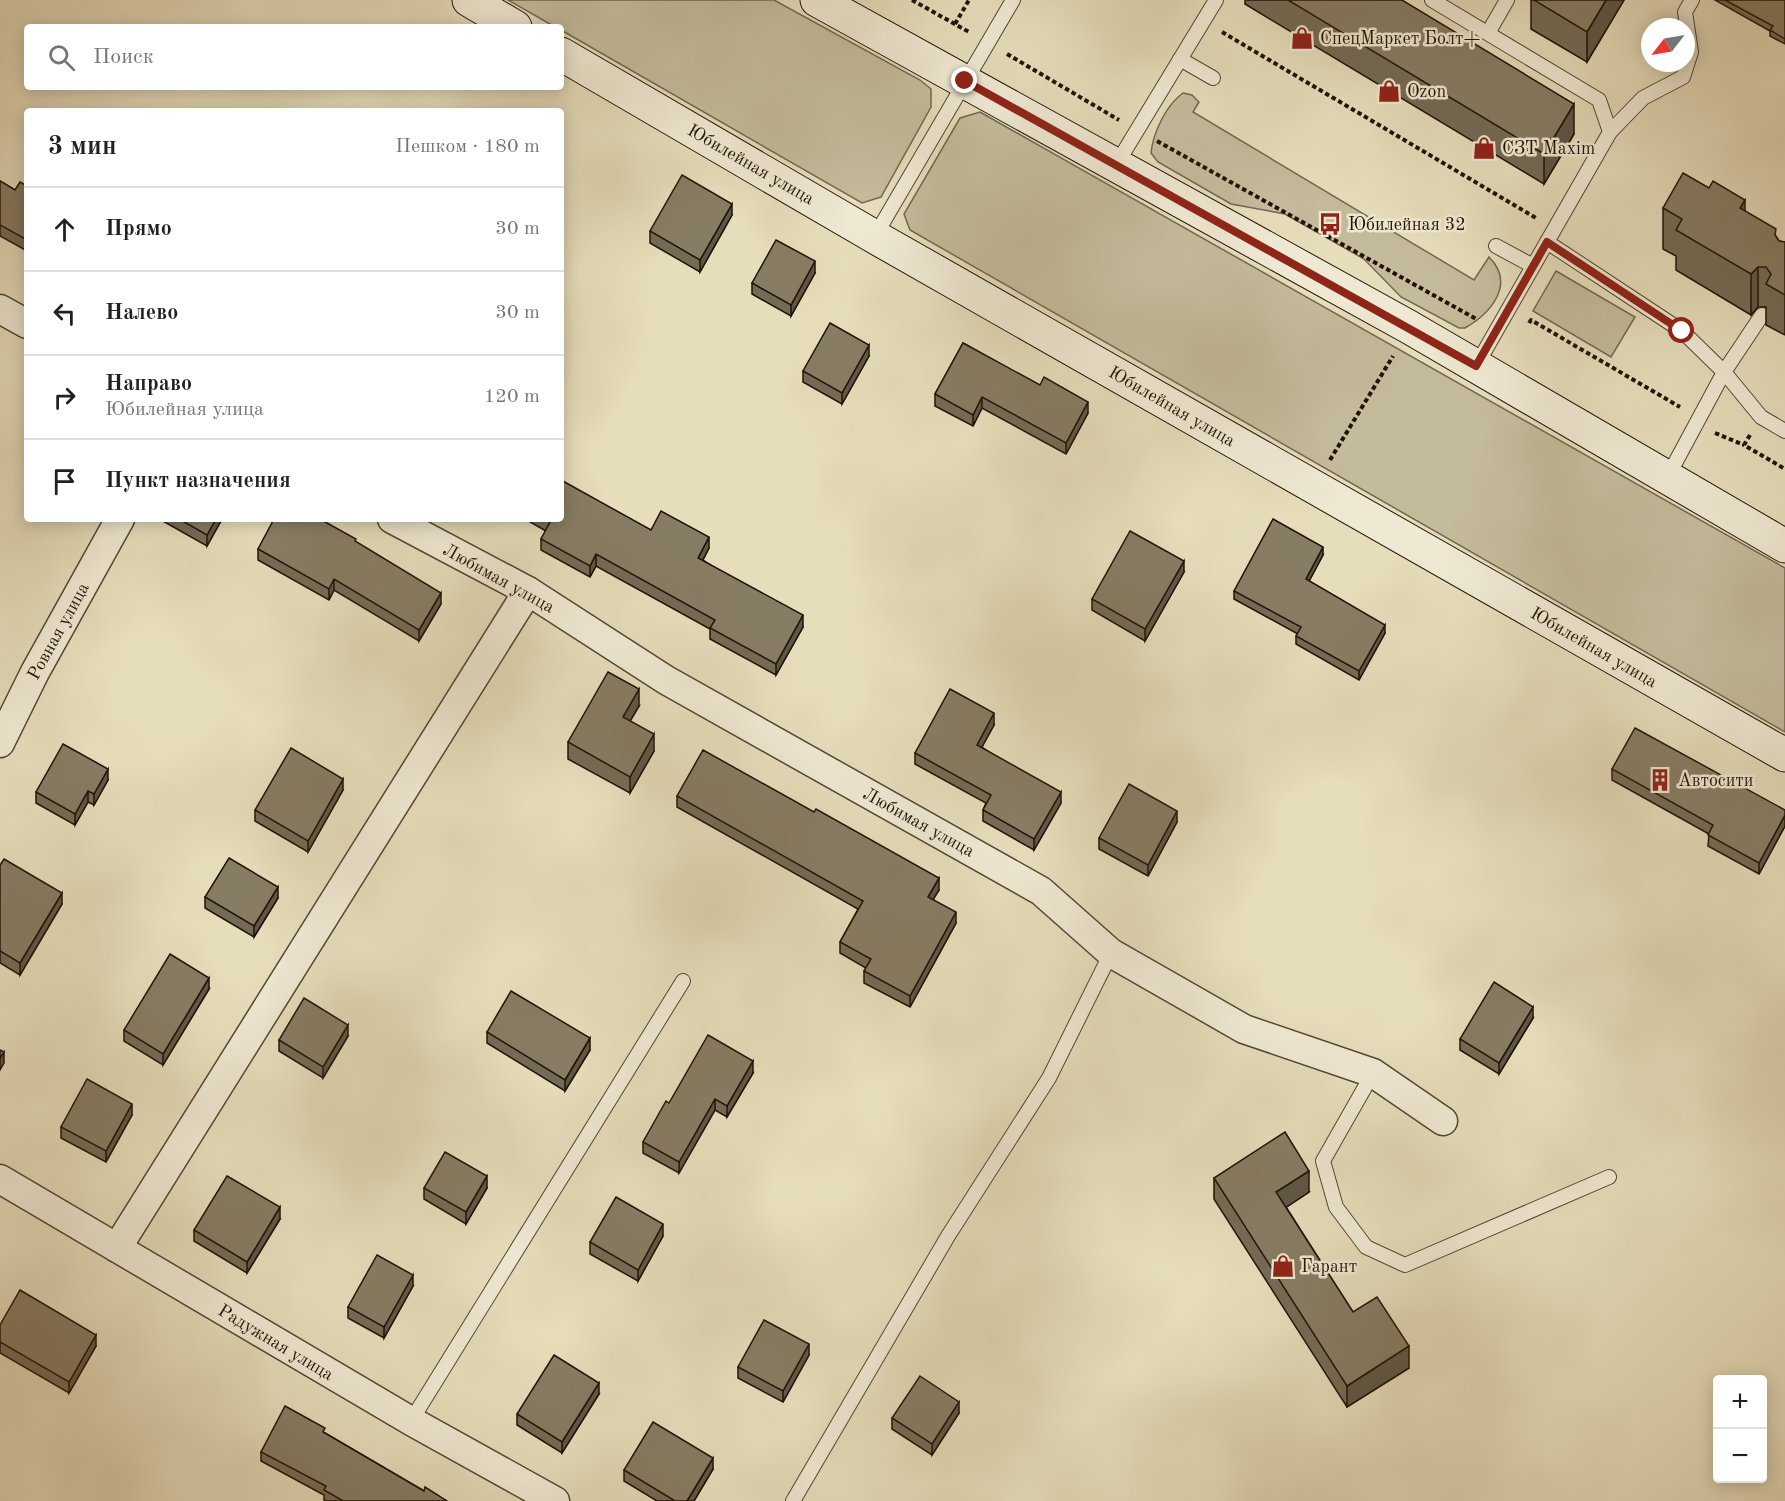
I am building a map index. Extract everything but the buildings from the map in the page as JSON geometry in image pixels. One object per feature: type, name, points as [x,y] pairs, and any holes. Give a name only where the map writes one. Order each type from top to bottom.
[{"type":"main road","points":[[469,0],[510,24]]},
{"type":"main road","points":[[817,0],[1476,366],[1785,546]]},
{"type":"main road","name":"Юбилейная улица","points":[[564,56],[875,237],[1785,755]]},
{"type":"street","points":[[0,309],[24,322]]},
{"type":"street","name":"Ровная улица","points":[[0,744],[35,672],[118,522]]},
{"type":"street","name":"Любимая улица","points":[[398,522],[528,591],[666,680],[1041,891],[1111,953],[1244,1029],[1373,1073],[1443,1121]]},
{"type":"street","points":[[117,1248],[528,591]]},
{"type":"street","name":"Радужная улица","points":[[0,1179],[411,1421],[555,1501]]},
{"type":"lane","points":[[875,237],[1013,0]]},
{"type":"lane","points":[[1116,167],[1216,0]]},
{"type":"lane","points":[[1432,0],[1599,100],[1610,132]]},
{"type":"lane","points":[[1488,33],[1507,0]]},
{"type":"lane","points":[[1476,366],[1610,132],[1643,98],[1683,77],[1691,52],[1685,12],[1692,0]]},
{"type":"lane","points":[[1180,59],[1214,78]]},
{"type":"lane","points":[[1547,242],[1682,331],[1724,372],[1761,417],[1785,431]]},
{"type":"lane","points":[[1496,246],[1533,266]]},
{"type":"lane","points":[[1667,478],[1724,372],[1762,315]]},
{"type":"lane","points":[[793,1501],[948,1236],[1049,1078],[1111,953]]},
{"type":"lane","points":[[411,1421],[683,981]]},
{"type":"lane","points":[[1373,1073],[1323,1161],[1336,1207],[1366,1247],[1405,1265],[1610,1177]]},
{"type":"path","points":[[912,0],[1137,130],[1518,342],[1531,320],[1699,418],[1714,432],[1744,445],[1785,469]]},
{"type":"path","points":[[955,24],[969,0]]},
{"type":"path","points":[[1203,21],[1555,229]]},
{"type":"path","points":[[1330,460],[1395,352]]},
{"type":"path","points":[[1744,445],[1761,417]]},
{"type":"shaded area","points":[[508,0],[774,0],[920,80],[931,89],[931,107],[881,197],[862,203],[564,32],[564,24],[550,24]]},
{"type":"shaded area","points":[[1183,93],[1192,95],[1199,102],[1193,112],[1474,280],[1489,257],[1497,267],[1500,277],[1497,297],[1491,306],[1475,322],[1465,328],[1459,328],[1401,297],[1364,259],[1285,214],[1231,204],[1158,162],[1151,153],[1158,128],[1171,105]]},
{"type":"shaded area","points":[[980,112],[1785,568],[1785,732],[910,230],[904,214],[960,118]]},
{"type":"shaded area","points":[[1556,271],[1635,317],[1611,357],[1533,311]]},
{"type":"place","name":"СпецМаркет Болт+","points":[[1302,38]]},
{"type":"place","name":"Ozon","points":[[1389,91]]},
{"type":"place","name":"СЗТ Maxim","points":[[1484,148]]},
{"type":"place","name":"Юбилейная 32","points":[[1330,224]]},
{"type":"place","name":"Автосити","points":[[1660,780]]},
{"type":"place","name":"Гарант","points":[[1283,1266]]},
{"type":"route","points":[[965,81],[1476,366],[1547,242],[1682,331]]}]
